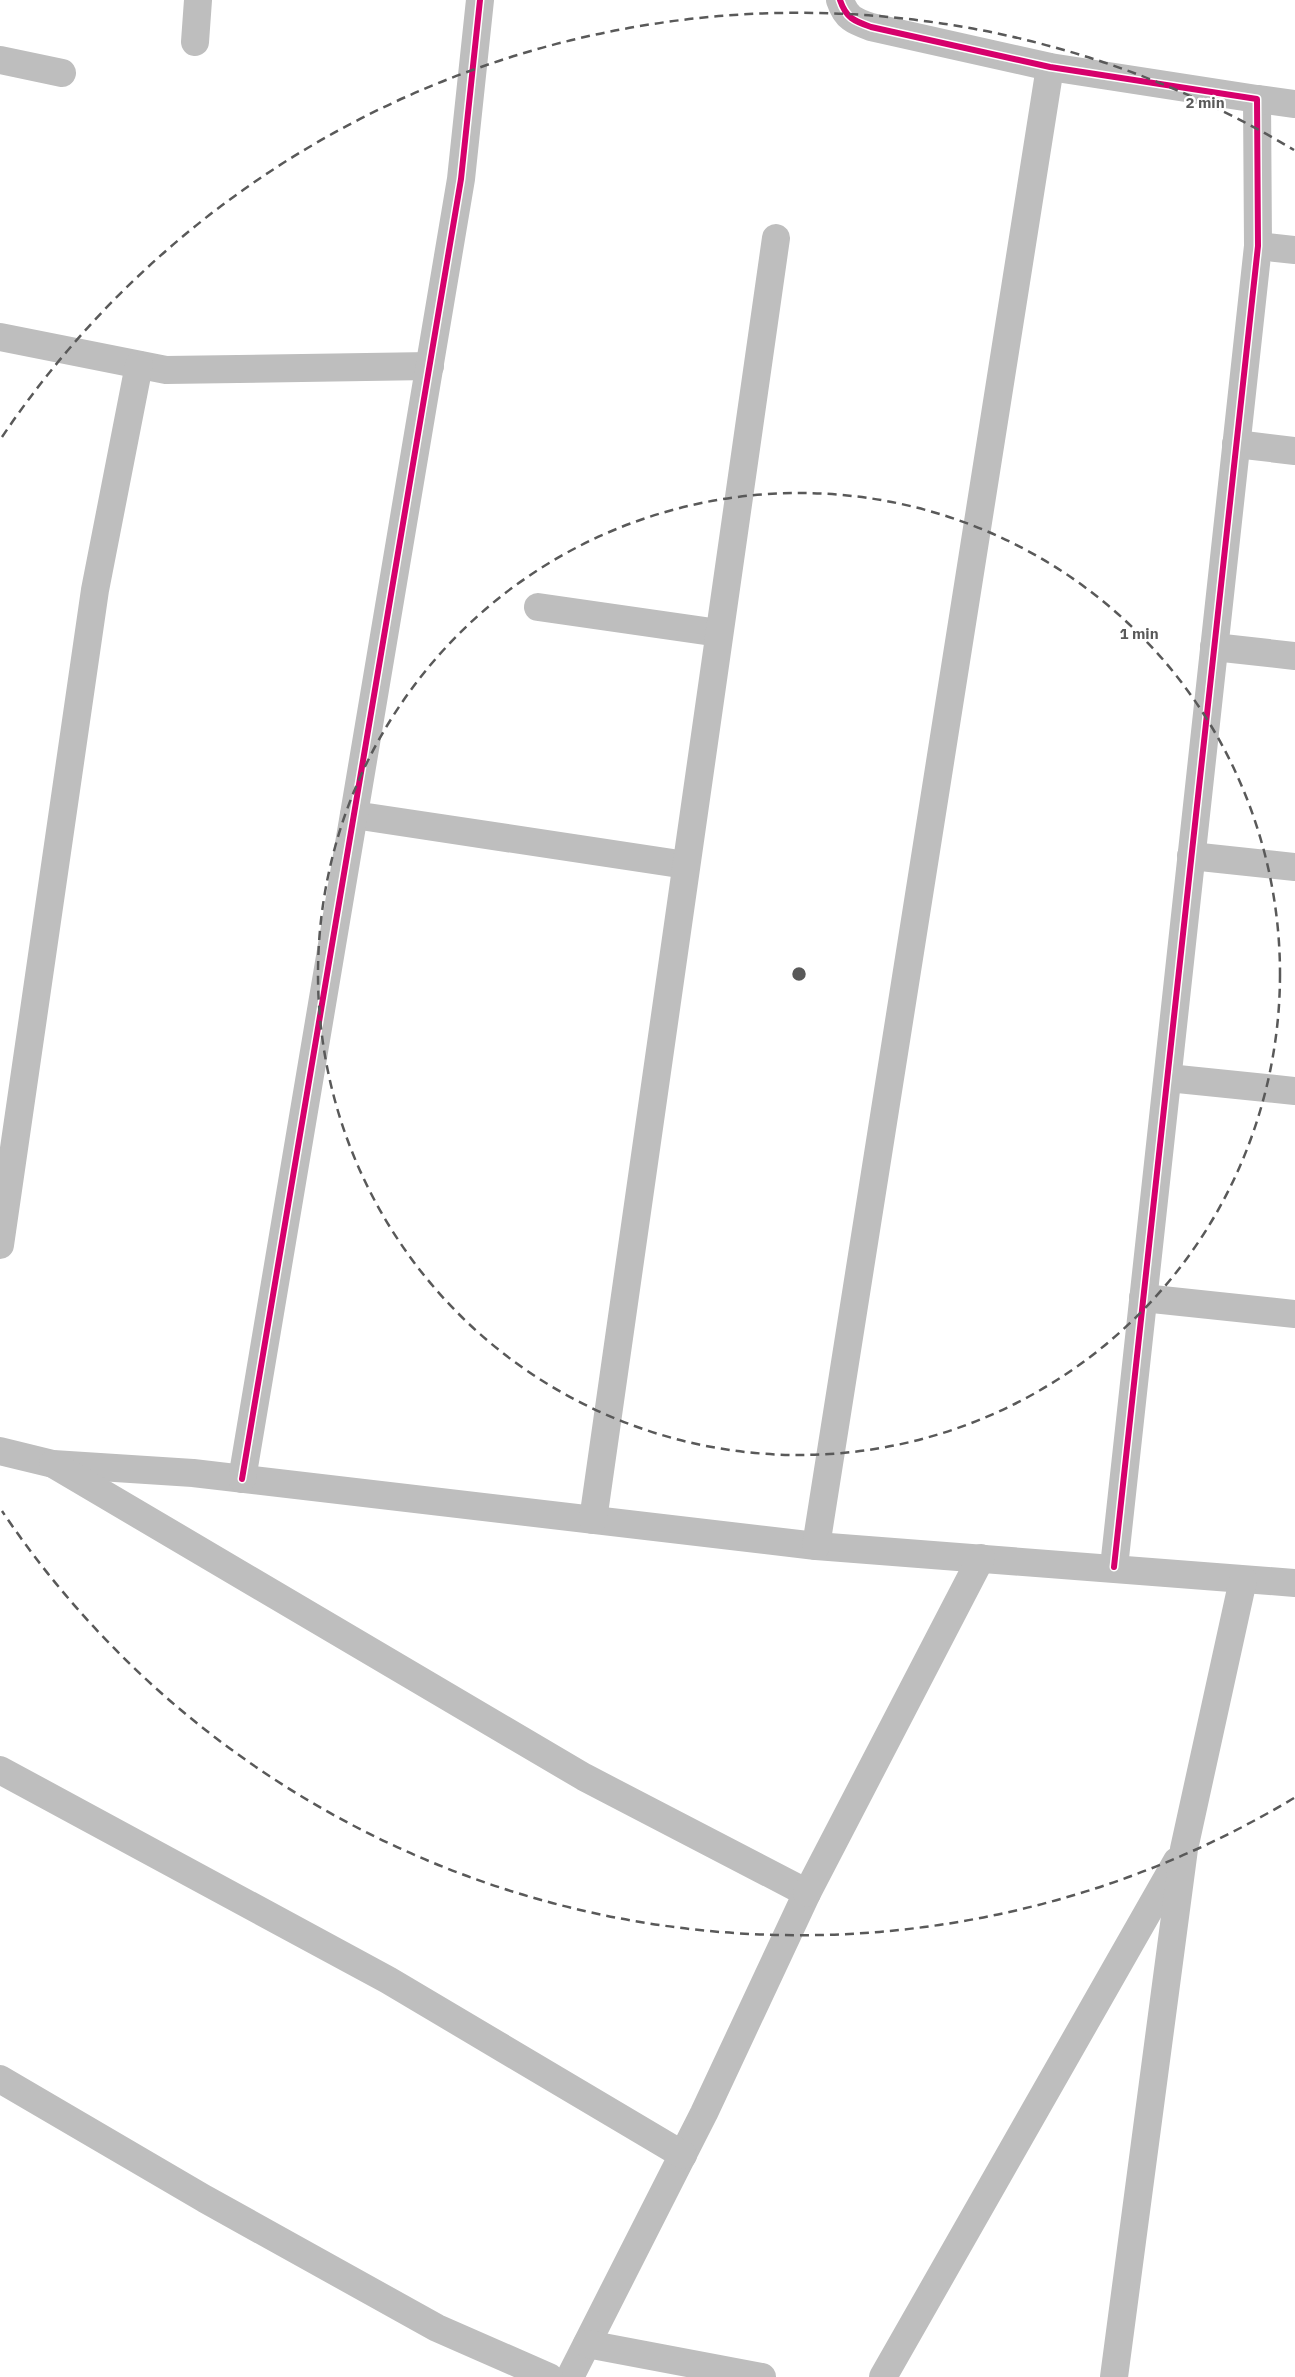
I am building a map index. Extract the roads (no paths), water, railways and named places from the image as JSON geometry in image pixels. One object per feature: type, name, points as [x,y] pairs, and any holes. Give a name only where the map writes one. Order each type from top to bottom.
[{"type":"street","points":[[196,42],[198,0]]},
{"type":"street","points":[[242,1479],[461,179],[480,0]]},
{"type":"street","points":[[840,0],[844,12],[852,21],[870,27],[1050,67],[1295,104]]},
{"type":"street","points":[[0,60],[62,73]]},
{"type":"street","points":[[816,1546],[1050,67]]},
{"type":"street","points":[[1114,1568],[1258,246],[1257,99]]},
{"type":"street","points":[[593,1520],[776,238]]},
{"type":"street","points":[[1258,246],[1295,250]]},
{"type":"street","points":[[0,337],[166,370],[430,366]]},
{"type":"street","points":[[0,1245],[95,590],[139,365]]},
{"type":"street","points":[[1236,444],[1295,451]]},
{"type":"street","points":[[538,607],[719,633]]},
{"type":"street","points":[[1214,647],[1295,656]]},
{"type":"street","points":[[354,815],[686,865]]},
{"type":"street","points":[[1191,856],[1295,868]]},
{"type":"street","points":[[1168,1078],[1295,1091]]},
{"type":"street","points":[[1143,1298],[1295,1314]]},
{"type":"street","points":[[0,1451],[53,1464],[193,1473],[816,1546],[1295,1583]]},
{"type":"street","points":[[53,1464],[584,1777],[807,1894]]},
{"type":"street","points":[[570,2377],[683,2155],[807,1894],[981,1558]]},
{"type":"street","points":[[1114,2377],[1184,1849],[1242,1580]]},
{"type":"street","points":[[0,1770],[388,1980],[683,2155]]},
{"type":"street","points":[[883,2377],[1184,1849]]},
{"type":"street","points":[[0,2079],[214,2204],[437,2328],[549,2377]]},
{"type":"street","points":[[587,2344],[762,2377]]}]
